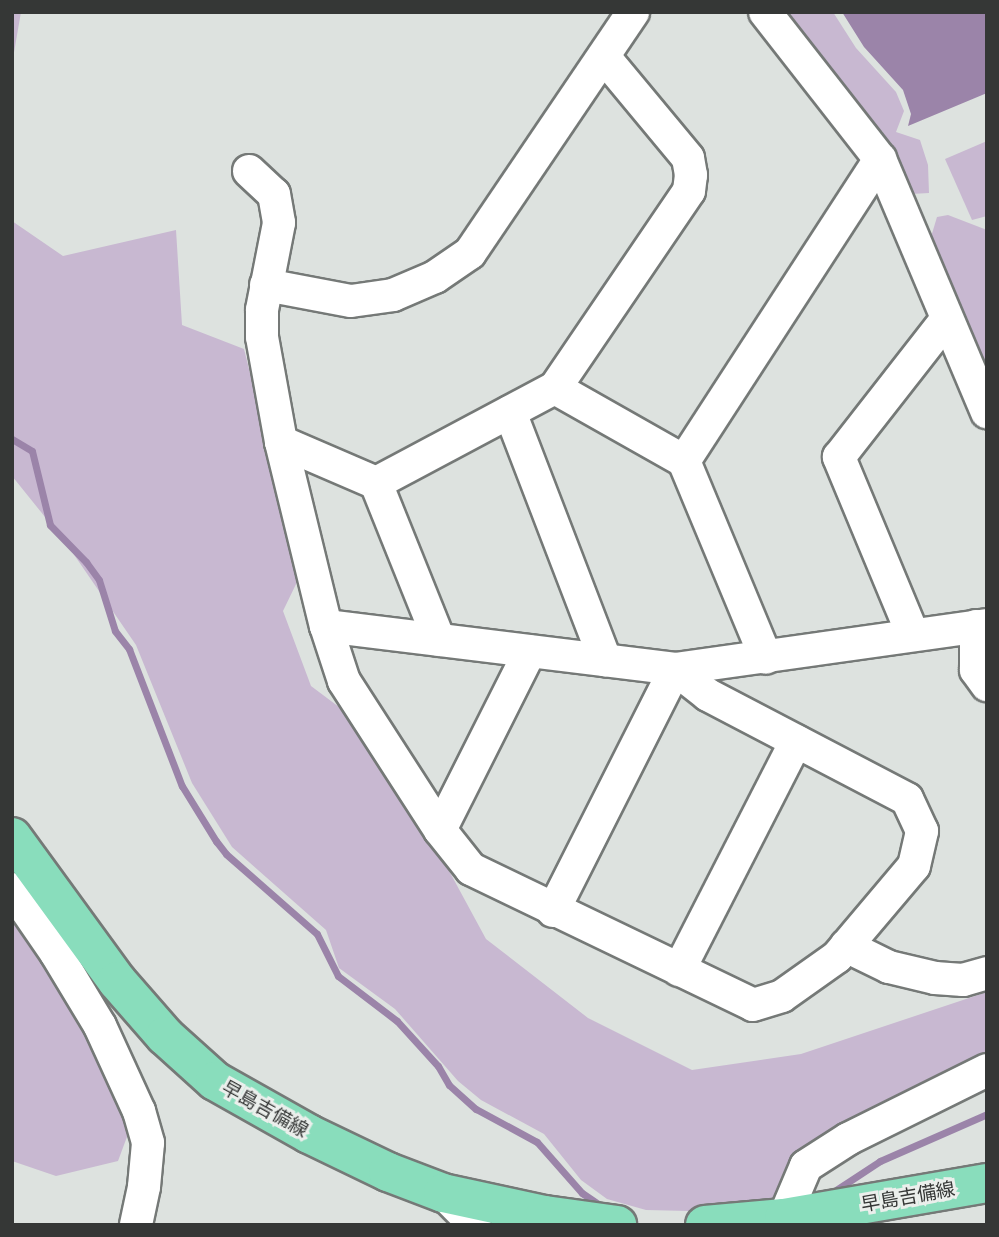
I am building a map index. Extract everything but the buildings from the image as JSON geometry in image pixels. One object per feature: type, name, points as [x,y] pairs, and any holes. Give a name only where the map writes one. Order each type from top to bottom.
[{"type":"main road","name":"早島吉備線","points":[[12,837],[117,981],[188,1059],[215,1081],[309,1134],[388,1172],[443,1193],[545,1215],[617,1225]]},
{"type":"main road","name":"早島吉備線","points":[[705,1225],[784,1218],[987,1183]]},
{"type":"street","points":[[266,285],[351,301],[393,295],[435,277],[470,253],[605,58],[633,12]]},
{"type":"street","points":[[765,12],[880,159],[987,412]]},
{"type":"street","points":[[376,483],[555,388],[689,191],[691,176],[688,158],[605,58]]},
{"type":"street","points":[[684,461],[880,159]]},
{"type":"street","points":[[249,171],[274,194],[279,223],[266,285],[262,337],[281,442],[326,626],[344,681],[440,830],[471,869],[553,911],[753,1005],[782,996],[837,957],[914,866],[922,831],[907,799],[708,695],[675,669]]},
{"type":"street","points":[[913,635],[839,457],[946,320]]},
{"type":"street","points":[[555,388],[684,461],[766,657]]},
{"type":"street","points":[[510,412],[605,660]]},
{"type":"street","points":[[281,442],[376,483],[439,640]]},
{"type":"street","points":[[326,626],[675,669],[981,625],[976,670],[987,685]]},
{"type":"street","points":[[440,830],[530,651]]},
{"type":"street","points":[[553,911],[675,669]]},
{"type":"street","points":[[678,970],[796,741]]},
{"type":"street","points":[[12,889],[56,953],[100,1026],[139,1111],[148,1143],[144,1187],[136,1225]]},
{"type":"street","points":[[846,946],[889,967],[935,978],[963,980],[987,973]]},
{"type":"street","points":[[784,1218],[806,1166],[848,1139],[987,1069]]},
{"type":"street","points":[[443,1193],[470,1224]]},
{"type":"shaded area","points":[[12,12],[21,12],[12,64]]},
{"type":"shaded area","points":[[778,12],[833,12],[856,48],[896,92],[904,111],[896,132],[920,140],[928,165],[929,193],[911,194],[882,131],[874,139]]},
{"type":"shaded area","points":[[842,12],[987,12],[987,93],[908,126],[911,114],[903,90],[864,47]]},
{"type":"shaded area","points":[[987,141],[987,216],[972,220],[945,159]]},
{"type":"shaded area","points":[[948,215],[987,230],[987,369],[931,237],[937,217]]},
{"type":"shaded area","points":[[12,221],[63,256],[176,230],[182,325],[244,349],[297,560],[298,580],[283,611],[311,686],[343,710],[441,856],[486,939],[588,1018],[692,1070],[801,1054],[987,992],[987,1061],[781,1201],[690,1211],[646,1210],[607,1199],[581,1180],[544,1134],[481,1100],[458,1081],[395,1009],[339,968],[326,930],[232,847],[192,783],[136,645],[66,543],[12,476]]},
{"type":"shaded area","points":[[12,905],[60,974],[131,1126],[118,1161],[56,1176],[12,1161]]},
{"type":"waterway","points":[[12,439],[32,451],[50,525],[86,562],[99,580],[115,631],[129,649],[182,786],[226,854],[317,934],[338,976],[397,1021],[438,1066],[449,1085],[476,1109],[537,1142],[582,1193],[604,1208]]},
{"type":"waterway","points":[[836,1190],[880,1161],[987,1114]]}]
